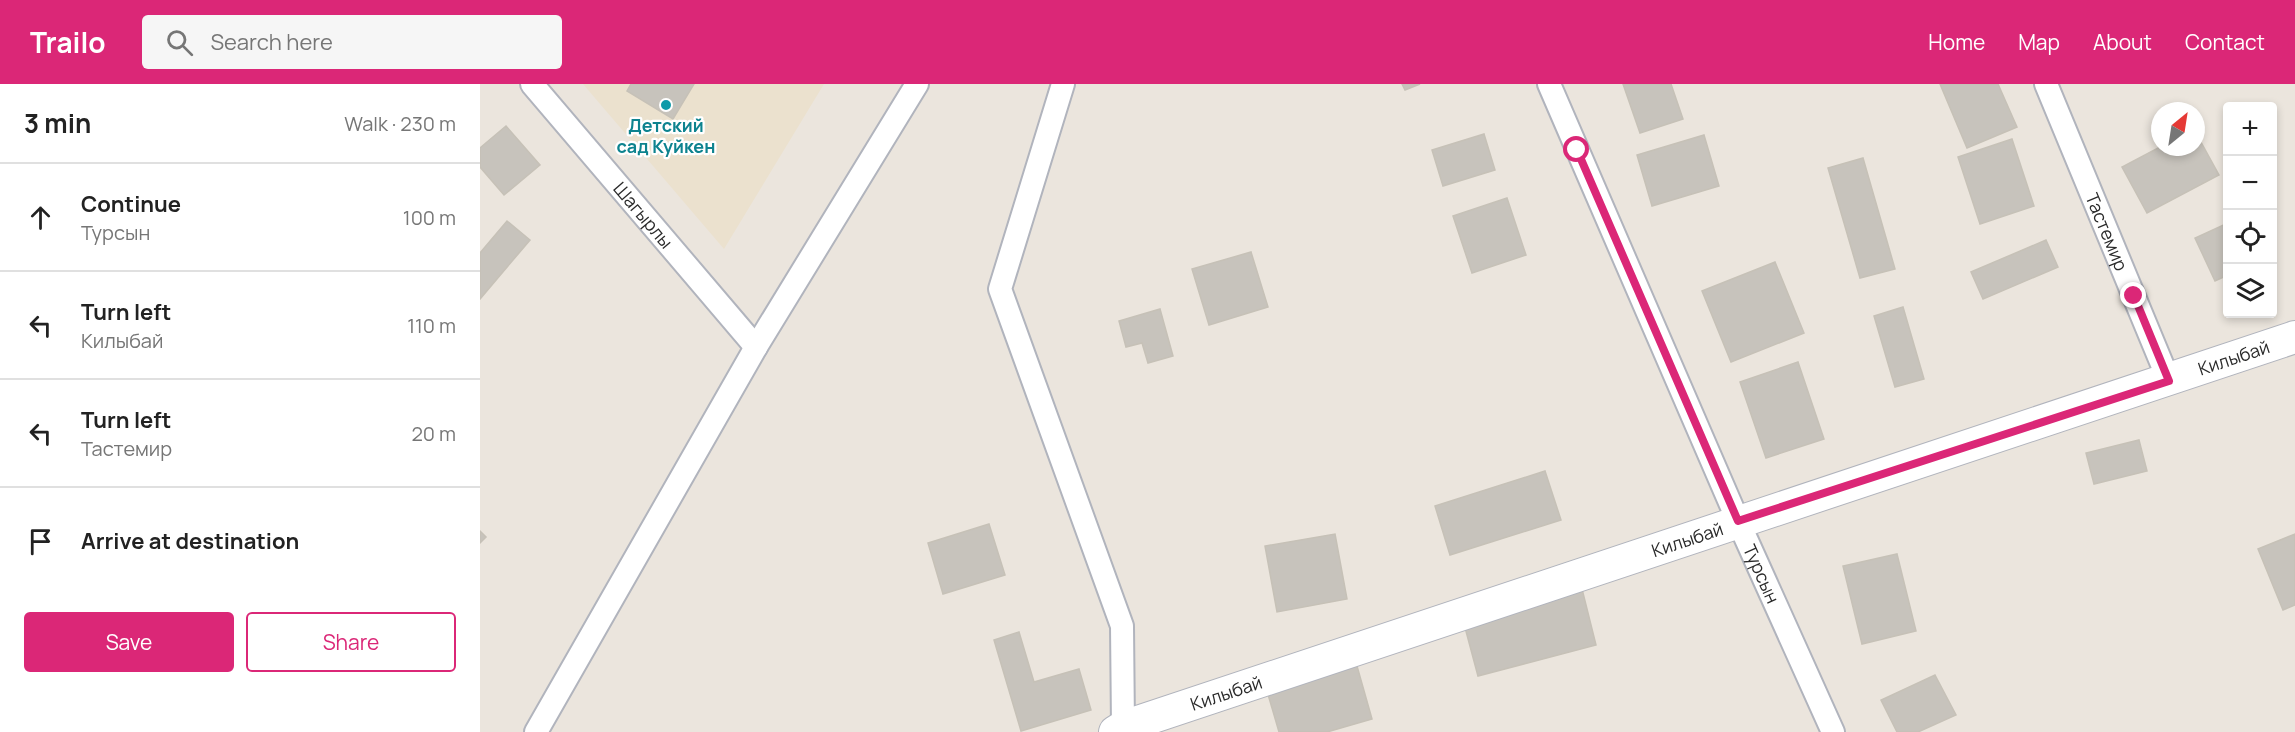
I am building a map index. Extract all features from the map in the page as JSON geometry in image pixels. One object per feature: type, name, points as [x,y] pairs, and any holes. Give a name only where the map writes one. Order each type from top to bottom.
[{"type":"street","name":"Шагырлы","points":[[532,84],[756,347]]},
{"type":"street","points":[[536,732],[756,347],[917,84]]},
{"type":"street","points":[[1063,84],[1000,289],[1122,626],[1119,730]]},
{"type":"street","name":"Турсын","points":[[1549,84],[1738,521],[1833,732]]},
{"type":"street","name":"Тастемир","points":[[2046,84],[2169,381]]},
{"type":"street","name":"Килыбай","points":[[1119,730],[1738,521],[2295,338]]},
{"type":"shaded area","points":[[583,84],[824,84],[724,249]]},
{"type":"building","name":"Детский сад Куйкен","points":[[631,84],[694,84],[673,119],[627,91]]},
{"type":"building","points":[[1402,84],[1420,84],[1405,90]]},
{"type":"building","points":[[1623,84],[1671,84],[1683,119],[1640,133]]},
{"type":"building","points":[[1940,84],[1998,84],[2017,127],[1967,148]]},
{"type":"building","points":[[506,126],[540,165],[504,195],[480,167],[480,148]]},
{"type":"building","points":[[1484,134],[1495,170],[1443,186],[1432,150]]},
{"type":"building","points":[[1704,135],[1719,186],[1652,206],[1637,155]]},
{"type":"building","points":[[2012,139],[2034,206],[1980,224],[1958,157]]},
{"type":"building","points":[[2205,149],[2219,175],[2147,213],[2122,167],[2151,152],[2151,156],[2205,156]]},
{"type":"building","points":[[1863,158],[1895,269],[1860,278],[1828,168]]},
{"type":"building","points":[[1507,198],[1526,255],[1472,273],[1453,216]]},
{"type":"building","points":[[507,221],[530,240],[480,299],[480,253]]},
{"type":"building","points":[[2223,225],[2223,277],[2215,281],[2195,238]]},
{"type":"building","points":[[2046,240],[2058,267],[1983,299],[1971,272]]},
{"type":"building","points":[[1251,252],[1268,307],[1209,325],[1192,269]]},
{"type":"building","points":[[1775,262],[1804,333],[1731,362],[1702,291]]},
{"type":"building","points":[[1903,307],[1924,379],[1895,387],[1874,316]]},
{"type":"building","points":[[1160,309],[1173,356],[1148,363],[1142,343],[1126,347],[1119,321]]},
{"type":"building","points":[[1798,362],[1824,439],[1766,458],[1740,382]]},
{"type":"building","points":[[2139,440],[2147,471],[2094,484],[2086,453]]},
{"type":"building","points":[[1545,471],[1561,520],[1450,555],[1435,506]]},
{"type":"building","points":[[989,524],[1005,575],[943,594],[928,543]]},
{"type":"building","points":[[480,531],[486,537],[480,543]]},
{"type":"building","points":[[1335,534],[1347,599],[1277,612],[1265,546]]},
{"type":"building","points":[[2295,534],[2295,605],[2283,610],[2258,549]]},
{"type":"building","points":[[1897,554],[1916,631],[1862,644],[1843,566]]},
{"type":"building","points":[[1582,589],[1596,645],[1478,676],[1463,620]]},
{"type":"building","points":[[1019,632],[1034,682],[1079,669],[1091,710],[1021,731],[994,640]]},
{"type":"building","points":[[1355,659],[1372,719],[1327,732],[1279,732],[1265,684]]},
{"type":"building","points":[[1935,675],[1956,715],[1918,732],[1897,732],[1881,700]]},
{"type":"place","name":"Детский сад Куйкен","points":[[666,105]]},
{"type":"route","points":[[1577,150],[1738,521],[2169,381],[2134,296]]}]
